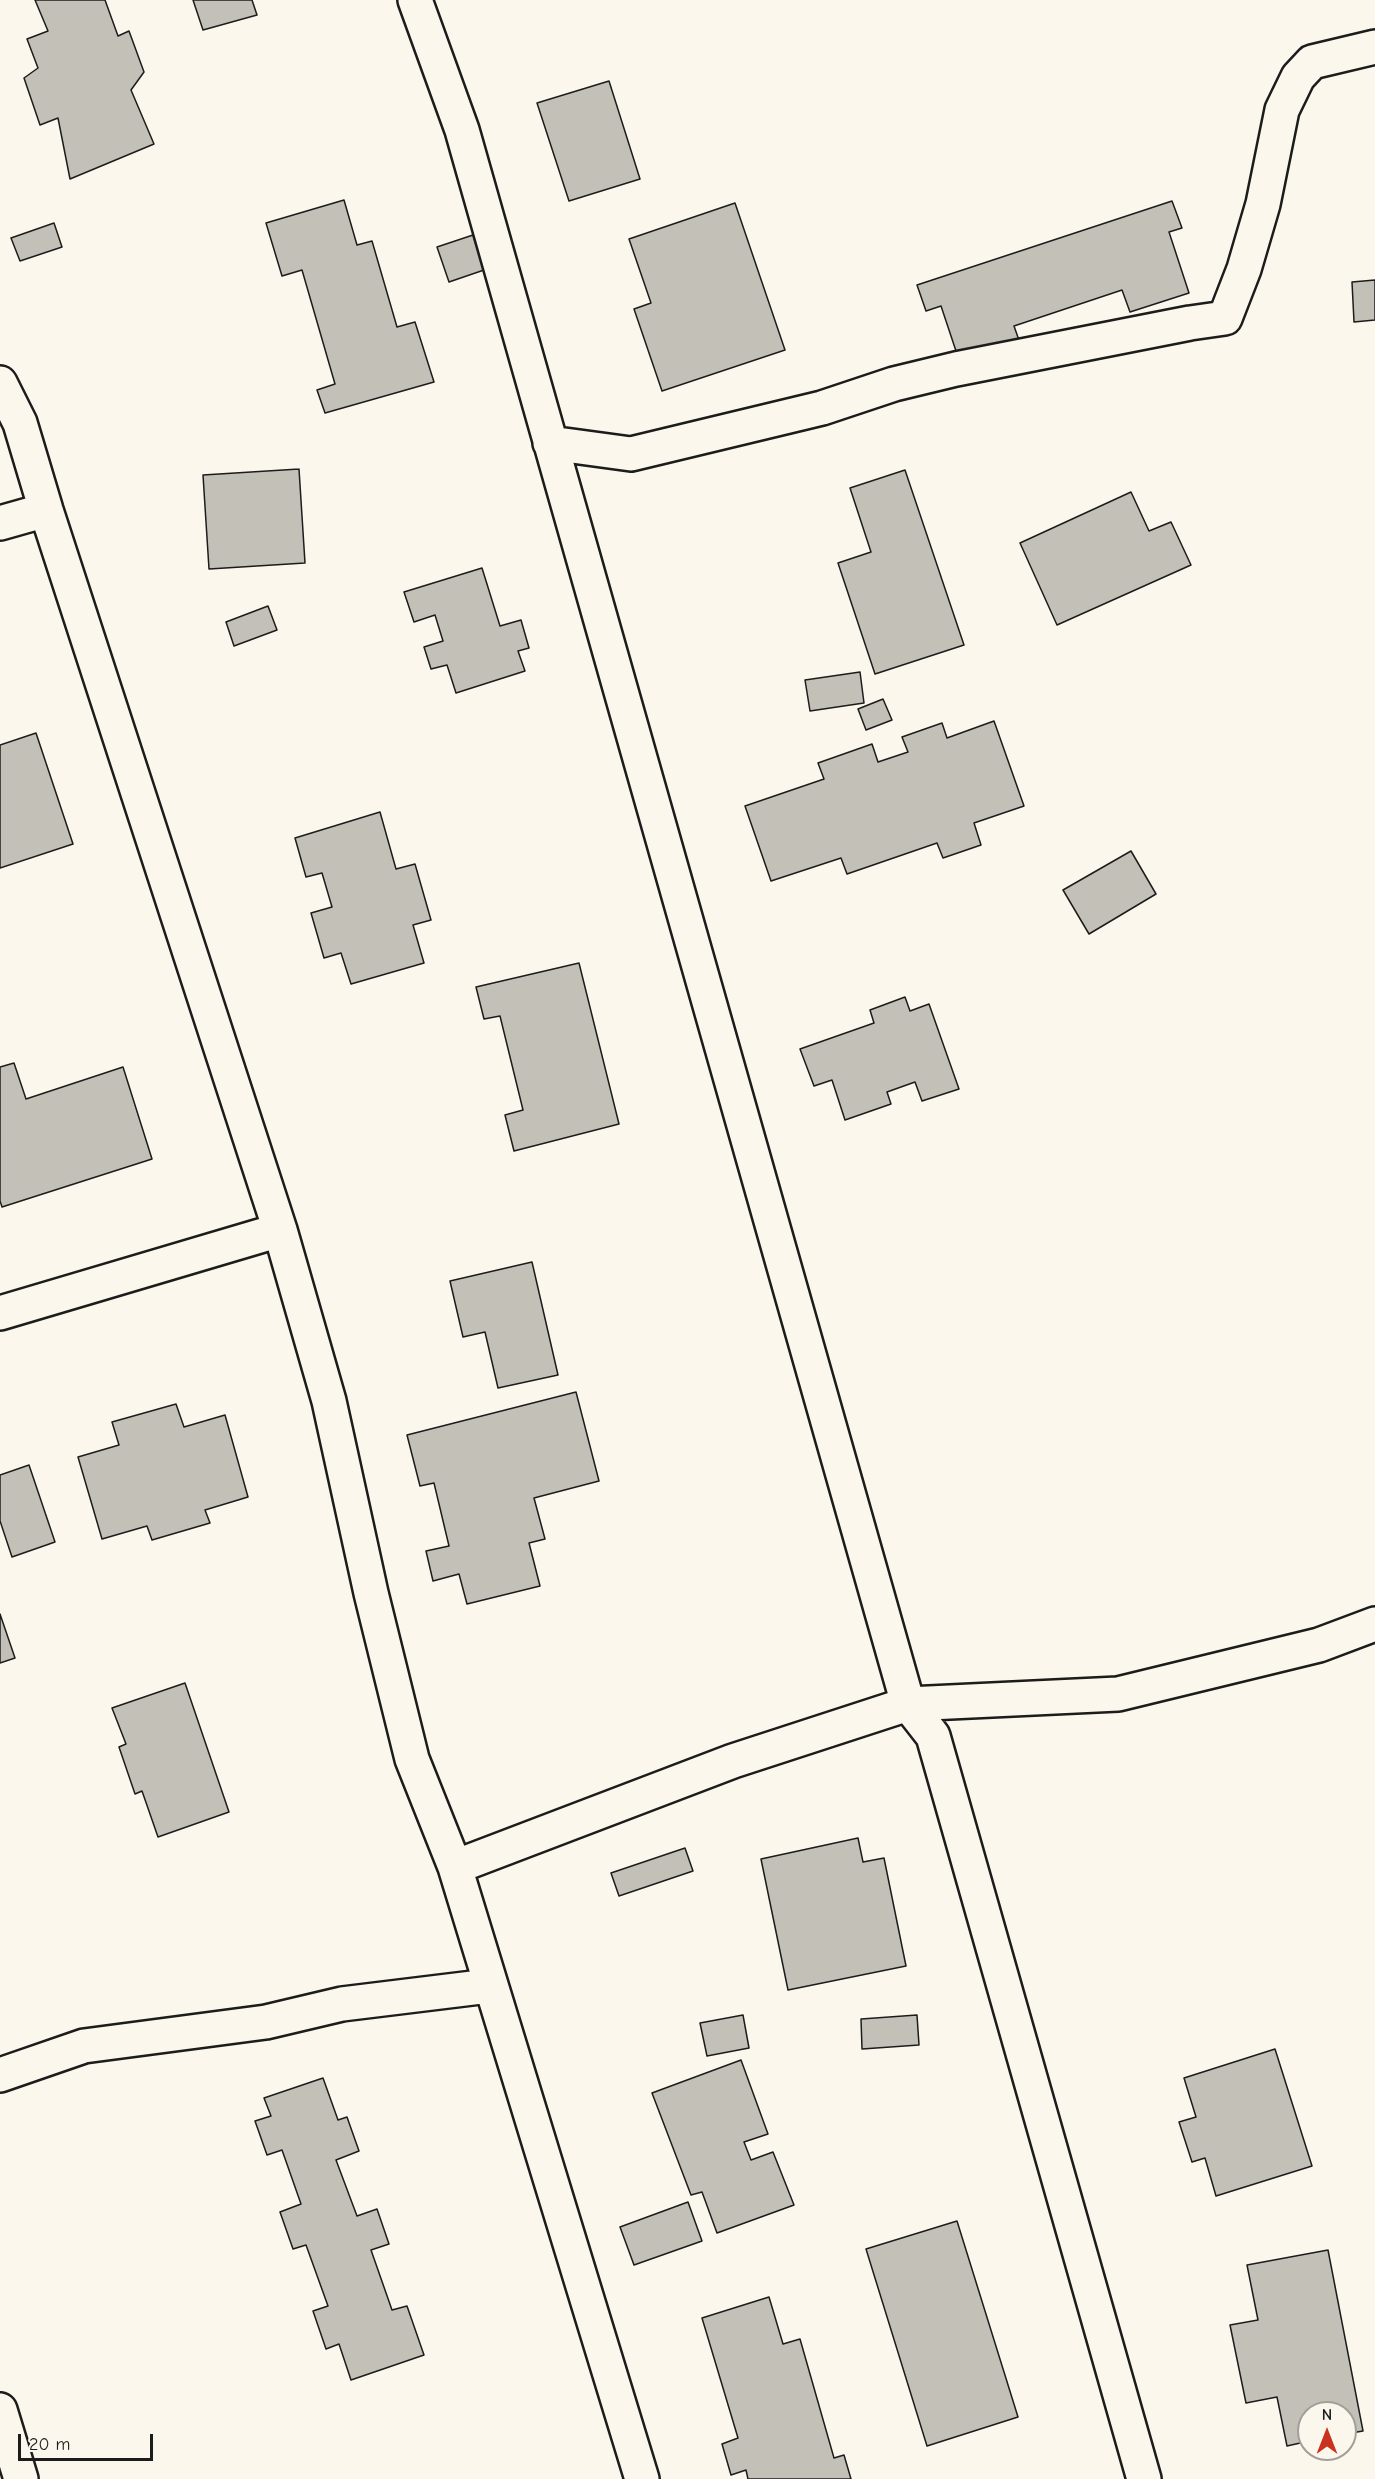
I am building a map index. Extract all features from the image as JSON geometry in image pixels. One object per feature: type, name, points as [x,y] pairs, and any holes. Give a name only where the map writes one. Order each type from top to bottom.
[{"type":"street","points":[[414,0],[462,130],[908,1704],[933,1736],[1144,2479]]},
{"type":"street","points":[[550,443],[631,454],[822,408],[894,384],[956,369],[1190,322],[1225,318],[1244,269],[1263,204],[1282,110],[1298,77],[1312,62],[1375,47]]},
{"type":"street","points":[[0,383],[20,423],[46,510],[280,1230],[329,1401],[371,1593],[412,1759],[454,1868],[642,2479]]},
{"type":"street","points":[[0,523],[46,510]]},
{"type":"street","points":[[0,1313],[280,1230]]},
{"type":"street","points":[[454,1868],[734,1761],[908,1704],[1118,1694],[1319,1645],[1375,1624]]},
{"type":"street","points":[[0,2075],[84,2046],[266,2022],[342,2004],[489,1986]]},
{"type":"street","points":[[0,2410],[21,2479]]},
{"type":"building","points":[[35,0],[105,0],[118,36],[129,31],[144,72],[131,90],[154,144],[70,179],[58,118],[40,125],[24,78],[38,68],[27,39],[48,31]]},
{"type":"building","points":[[193,0],[252,0],[257,15],[203,30]]},
{"type":"building","points":[[609,81],[640,179],[569,201],[537,103]]},
{"type":"building","points":[[344,200],[357,245],[372,241],[397,327],[415,322],[434,382],[325,413],[317,390],[335,384],[302,270],[282,276],[266,223]]},
{"type":"building","points":[[1172,201],[1182,228],[1169,232],[1189,293],[1130,312],[1122,290],[1014,326],[1020,343],[960,363],[941,306],[926,311],[917,285]]},
{"type":"building","points":[[735,203],[785,350],[662,391],[634,309],[651,303],[629,239]]},
{"type":"building","points":[[54,223],[62,247],[20,261],[11,238]]},
{"type":"building","points":[[473,235],[484,270],[449,282],[437,247]]},
{"type":"building","points":[[1375,280],[1375,320],[1354,322],[1352,282]]},
{"type":"building","points":[[299,469],[305,563],[209,569],[203,475]]},
{"type":"building","points":[[905,470],[964,645],[875,674],[838,563],[871,552],[850,488]]},
{"type":"building","points":[[1131,492],[1149,531],[1171,522],[1191,565],[1057,625],[1020,543]]},
{"type":"building","points":[[482,568],[500,626],[521,620],[529,648],[518,651],[525,671],[456,693],[447,665],[431,669],[424,647],[443,641],[435,615],[414,622],[404,592]]},
{"type":"building","points":[[268,606],[277,630],[234,646],[226,622]]},
{"type":"building","points":[[860,672],[864,703],[810,711],[805,680]]},
{"type":"building","points":[[883,699],[892,720],[866,730],[858,709]]},
{"type":"building","points":[[994,721],[1024,806],[974,823],[981,845],[943,858],[937,843],[847,874],[841,858],[771,881],[745,806],[824,779],[818,763],[872,744],[878,762],[908,752],[902,737],[942,723],[947,738]]},
{"type":"building","points":[[36,733],[73,844],[0,868],[0,745]]},
{"type":"building","points":[[380,812],[396,869],[415,864],[431,920],[413,925],[424,963],[351,984],[341,953],[324,958],[311,913],[332,907],[322,873],[306,877],[295,838]]},
{"type":"building","points":[[1131,851],[1156,894],[1089,934],[1063,890]]},
{"type":"building","points":[[579,963],[619,1124],[514,1151],[505,1115],[523,1110],[500,1016],[484,1019],[476,987]]},
{"type":"building","points":[[905,997],[910,1011],[929,1004],[959,1089],[922,1101],[915,1082],[887,1092],[891,1104],[845,1120],[832,1080],[814,1086],[800,1049],[874,1023],[870,1010]]},
{"type":"building","points":[[14,1063],[26,1099],[123,1067],[152,1159],[2,1207],[0,1201],[0,1067]]},
{"type":"building","points":[[532,1262],[558,1375],[498,1388],[485,1332],[463,1337],[450,1281]]},
{"type":"building","points":[[576,1392],[599,1481],[534,1498],[545,1539],[529,1543],[540,1586],[467,1604],[459,1574],[433,1581],[426,1551],[449,1546],[434,1483],[420,1486],[407,1435]]},
{"type":"building","points":[[176,1404],[184,1427],[225,1415],[248,1497],[205,1510],[210,1523],[152,1540],[147,1526],[102,1539],[78,1457],[119,1445],[112,1422]]},
{"type":"building","points":[[29,1465],[55,1542],[12,1557],[0,1521],[0,1475]]},
{"type":"building","points":[[0,1614],[15,1658],[0,1663]]},
{"type":"building","points":[[185,1683],[229,1812],[158,1837],[142,1791],[135,1794],[119,1747],[126,1744],[112,1708]]},
{"type":"building","points":[[858,1838],[863,1862],[884,1858],[906,1966],[788,1990],[761,1859]]},
{"type":"building","points":[[685,1848],[693,1871],[619,1896],[611,1873]]},
{"type":"building","points":[[743,2015],[749,2048],[707,2056],[700,2023]]},
{"type":"building","points":[[917,2015],[919,2045],[862,2049],[861,2019]]},
{"type":"building","points":[[1275,2049],[1312,2166],[1216,2196],[1205,2158],[1192,2162],[1179,2122],[1196,2117],[1184,2078]]},
{"type":"building","points":[[741,2060],[768,2134],[744,2142],[751,2160],[773,2152],[794,2205],[717,2233],[702,2192],[691,2195],[652,2093]]},
{"type":"building","points":[[323,2078],[338,2120],[347,2117],[359,2151],[336,2160],[357,2216],[377,2209],[389,2244],[371,2250],[392,2310],[407,2306],[424,2355],[351,2380],[339,2344],[326,2349],[313,2311],[328,2306],[306,2245],[293,2249],[280,2212],[301,2204],[282,2150],[267,2155],[255,2121],[271,2116],[264,2098]]},
{"type":"building","points":[[688,2202],[702,2241],[634,2265],[620,2227]]},
{"type":"building","points":[[957,2221],[1018,2417],[927,2446],[866,2249]]},
{"type":"building","points":[[1328,2250],[1363,2431],[1357,2432],[1357,2401],[1297,2401],[1297,2444],[1287,2446],[1277,2397],[1246,2403],[1230,2325],[1258,2320],[1247,2265]]},
{"type":"building","points":[[769,2297],[783,2344],[800,2339],[834,2458],[844,2455],[851,2479],[748,2479],[746,2470],[731,2475],[722,2444],[738,2438],[702,2318]]}]
